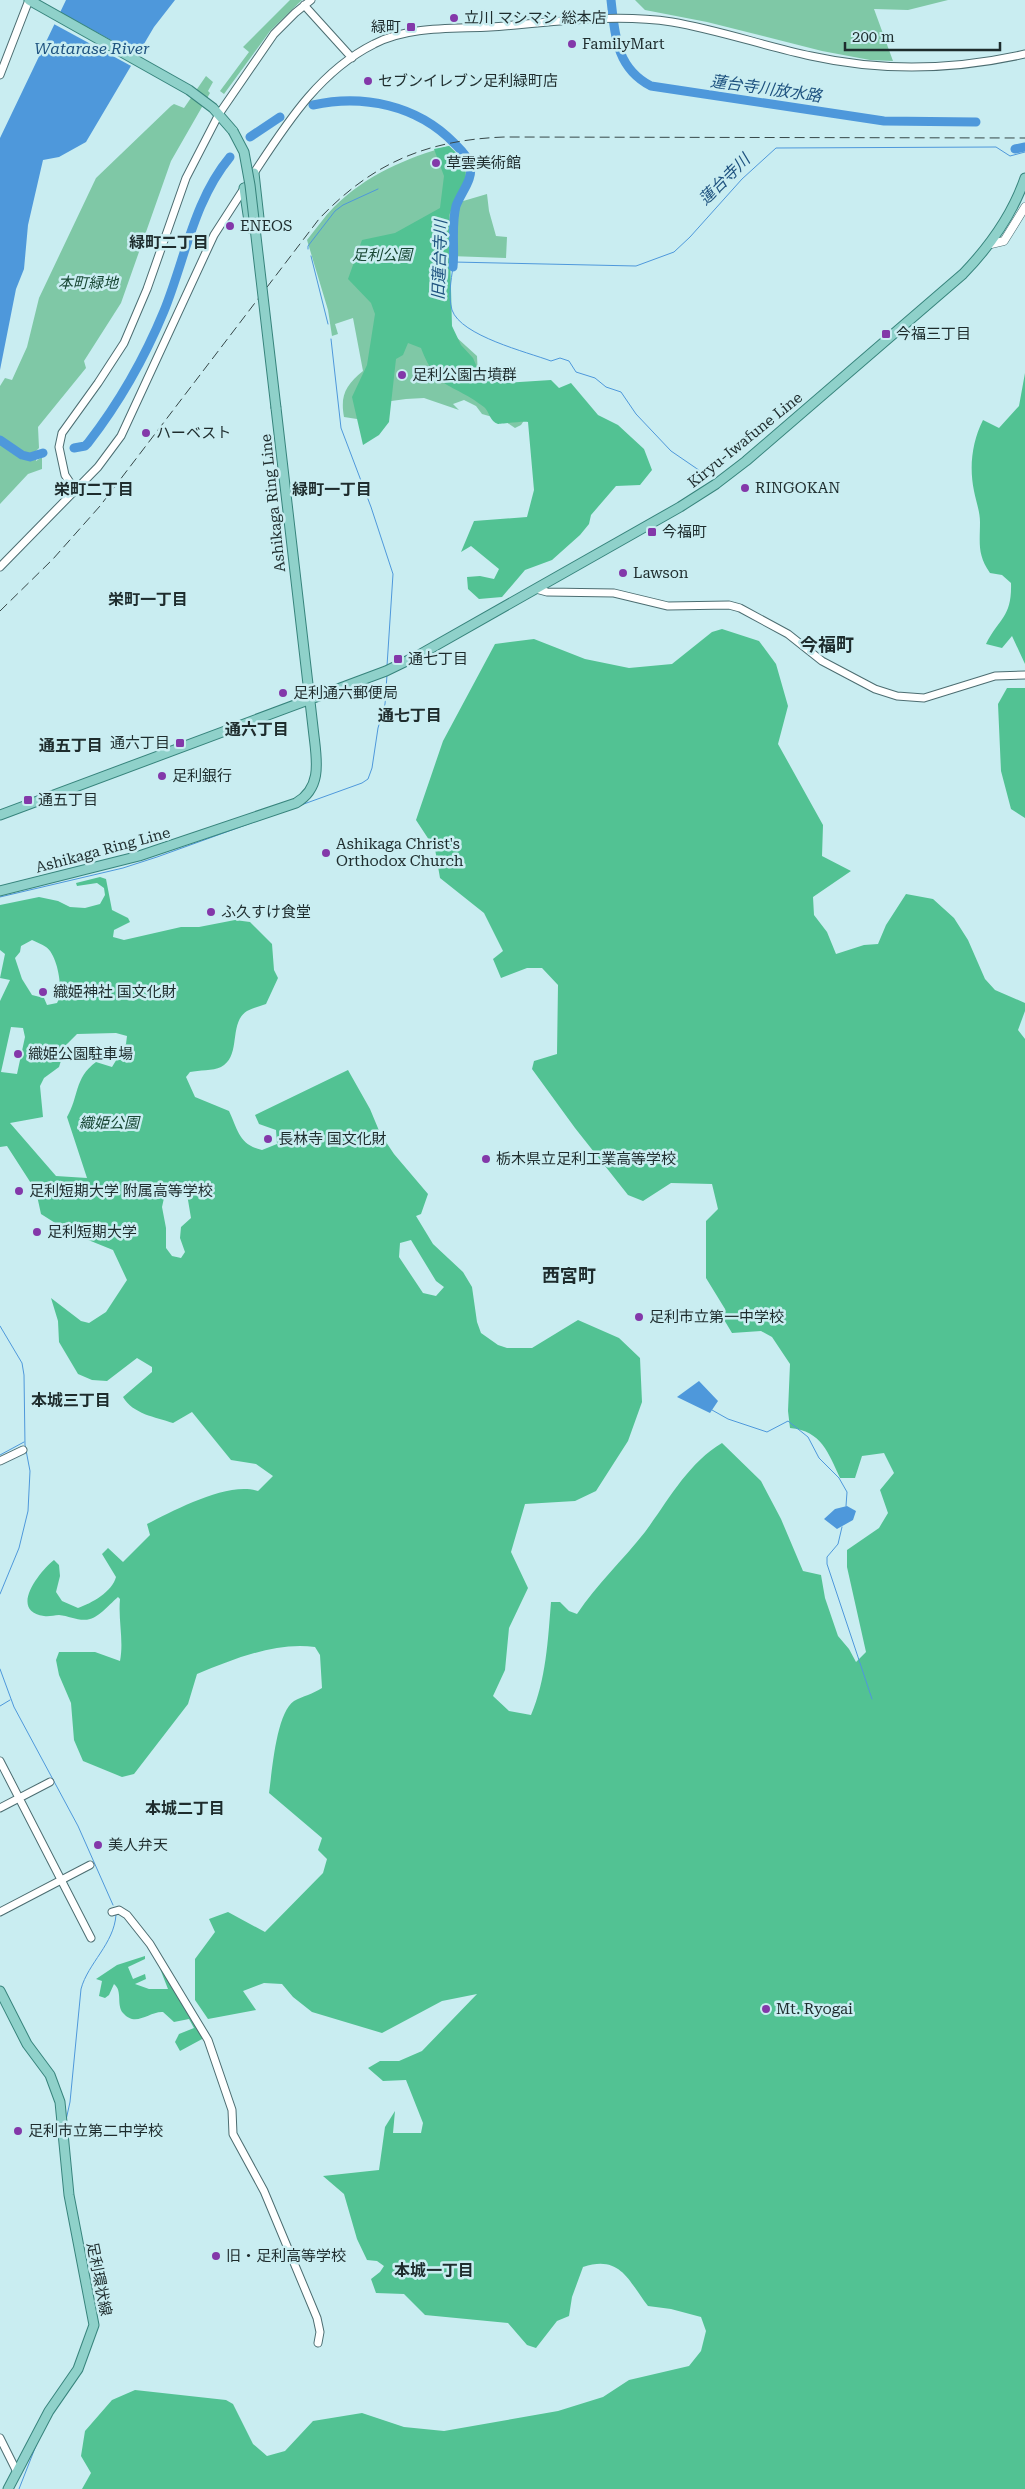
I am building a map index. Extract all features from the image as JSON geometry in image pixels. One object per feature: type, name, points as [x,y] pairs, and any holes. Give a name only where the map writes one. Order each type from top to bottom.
[{"type":"main road","name":"Ashikaga Ring Line","points":[[0,891],[140,856],[300,801],[312,788],[317,772],[311,699],[248,172],[244,152],[233,131],[216,111],[189,90],[29,0]]},
{"type":"main road","points":[[254,173],[268,297],[266,322]]},
{"type":"main road","name":"Kiryu-Iwafune Line","points":[[0,815],[369,677],[419,655],[680,507],[730,473],[951,286],[991,244],[1012,208],[1025,178]]},
{"type":"main road","points":[[244,188],[259,307],[266,322]]},
{"type":"main road","points":[[991,244],[1004,241],[1025,206]]},
{"type":"main road","name":"足利環状線","points":[[0,1991],[27,2044],[50,2075],[61,2107],[69,2195],[94,2324],[78,2369],[50,2410],[18,2472]]},
{"type":"main road","points":[[8,2489],[18,2472]]},
{"type":"street","points":[[0,75],[29,0]]},
{"type":"street","points":[[75,490],[65,476],[60,437],[112,364],[124,343],[147,289],[186,178],[216,111],[264,47],[311,0]]},
{"type":"street","points":[[304,5],[352,58]]},
{"type":"street","points":[[0,567],[98,467],[126,428],[214,235],[305,100],[328,77],[372,44],[399,34],[622,19],[680,24],[818,58],[880,67],[961,66],[1025,54]]},
{"type":"street","points":[[536,589],[547,592],[614,593],[668,606],[729,605],[740,608],[788,634],[822,661],[875,689],[897,696],[924,698],[995,676],[1025,675]]},
{"type":"street","points":[[0,1461],[23,1450]]},
{"type":"street","points":[[0,1761],[91,1938]]},
{"type":"street","points":[[0,1808],[50,1782]]},
{"type":"street","points":[[0,1912],[90,1865]]},
{"type":"street","points":[[112,1912],[119,1910],[127,1915],[150,1944],[208,2040],[232,2110],[233,2134],[264,2191],[317,2318],[320,2332],[318,2343]]},
{"type":"street","points":[[0,2438],[18,2472]]},
{"type":"green space","points":[[290,0],[302,0],[270,31],[224,94],[220,91],[249,52],[243,47]]},
{"type":"green space","points":[[635,0],[948,0],[908,10],[874,9],[893,61],[870,60],[822,51],[707,22],[645,10]]},
{"type":"green space","name":"本町緑地","points":[[206,76],[213,82],[208,91],[210,93],[171,161],[121,303],[84,361],[86,368],[38,427],[39,448],[36,451],[36,461],[42,457],[42,469],[28,474],[0,504],[0,386],[5,378],[12,380],[27,347],[39,298],[96,178],[171,106],[174,104],[184,108]]},
{"type":"green space","name":"足利公園","points":[[449,146],[463,160],[466,173],[465,180],[453,204],[487,194],[489,211],[496,236],[507,237],[506,258],[450,256],[448,297],[438,312],[455,336],[477,356],[478,375],[503,384],[549,383],[521,425],[515,428],[503,420],[482,414],[476,406],[464,400],[453,404],[459,410],[424,398],[384,402],[357,419],[344,417],[343,402],[348,386],[363,371],[353,318],[335,324],[338,334],[332,336],[328,310],[307,240],[334,207],[359,186],[402,162]]},
{"type":"green space","points":[[449,146],[464,161],[466,178],[449,215],[452,326],[461,345],[473,358],[479,372],[504,383],[551,380],[559,388],[571,383],[598,415],[618,425],[644,449],[652,470],[640,485],[616,486],[591,515],[589,524],[580,535],[552,560],[525,570],[502,597],[479,599],[468,589],[467,577],[480,576],[494,579],[499,569],[471,546],[461,552],[474,521],[527,517],[534,490],[528,422],[495,423],[484,407],[440,379],[427,362],[421,348],[408,343],[403,355],[396,359],[389,422],[379,435],[363,445],[352,397],[367,365],[375,314],[371,303],[348,279],[362,240],[395,233],[440,208],[444,176],[434,149]]},
{"type":"green space","points":[[1025,373],[1025,664],[1012,636],[1002,648],[986,644],[1007,610],[1011,594],[1011,583],[1002,575],[990,573],[981,554],[980,518],[973,482],[972,455],[976,437],[983,420],[999,428],[1019,406]]},
{"type":"green space","name":"織姫公園","points":[[722,629],[759,641],[776,664],[788,706],[778,744],[823,825],[822,856],[851,871],[813,897],[814,915],[827,932],[836,954],[864,945],[878,944],[886,925],[906,894],[933,899],[954,918],[968,940],[985,979],[995,990],[1025,1003],[1025,1011],[1018,1030],[1025,1039],[1025,2489],[82,2489],[91,2473],[81,2456],[85,2431],[112,2400],[135,2390],[226,2400],[233,2404],[253,2444],[267,2456],[285,2451],[313,2421],[362,2413],[404,2427],[444,2431],[558,2411],[603,2397],[629,2380],[689,2366],[701,2351],[706,2331],[701,2317],[671,2309],[648,2306],[623,2273],[607,2264],[583,2267],[572,2297],[569,2316],[557,2321],[536,2348],[527,2345],[508,2323],[425,2315],[404,2294],[376,2293],[371,2279],[384,2266],[377,2261],[367,2260],[357,2239],[344,2194],[323,2176],[379,2170],[385,2127],[395,2111],[393,2133],[421,2133],[423,2123],[406,2080],[383,2081],[368,2068],[380,2061],[399,2061],[422,2051],[477,1994],[442,2001],[382,2033],[312,2012],[293,1997],[282,1984],[264,1983],[243,1991],[256,2010],[208,2019],[195,2000],[195,1959],[215,1932],[209,1919],[228,1912],[265,1932],[323,1873],[327,1859],[318,1850],[322,1838],[269,1793],[273,1758],[279,1730],[288,1708],[294,1701],[322,1688],[320,1655],[315,1647],[300,1646],[269,1649],[197,1674],[188,1704],[134,1774],[122,1777],[83,1761],[74,1740],[71,1703],[59,1675],[56,1660],[59,1652],[95,1652],[120,1661],[120,1599],[118,1597],[101,1613],[94,1618],[86,1620],[59,1615],[44,1616],[34,1613],[28,1607],[30,1590],[35,1581],[54,1560],[59,1565],[60,1576],[56,1592],[62,1601],[78,1608],[83,1606],[101,1596],[114,1582],[116,1577],[102,1554],[108,1548],[123,1562],[150,1535],[147,1524],[202,1498],[217,1493],[246,1489],[258,1491],[273,1476],[256,1464],[231,1460],[192,1412],[173,1423],[138,1411],[127,1403],[123,1397],[152,1372],[152,1367],[137,1358],[107,1381],[92,1380],[78,1374],[59,1342],[58,1321],[51,1298],[81,1321],[89,1323],[106,1312],[127,1280],[113,1250],[71,1233],[41,1214],[36,1191],[7,1146],[0,1147],[0,1001],[10,980],[0,978],[5,954],[0,950],[0,905],[39,897],[58,901],[70,907],[85,908],[100,904],[105,895],[104,888],[97,883],[77,886],[76,883],[100,877],[106,879],[112,910],[128,918],[130,922],[114,930],[113,937],[124,940],[181,927],[199,927],[235,920],[250,922],[272,944],[274,970],[278,978],[266,1004],[247,1011],[241,1016],[231,1055],[227,1062],[218,1068],[190,1072],[186,1077],[195,1097],[229,1111],[240,1136],[254,1148],[262,1150],[277,1144],[276,1130],[259,1124],[255,1115],[348,1070],[370,1109],[380,1133],[394,1154],[428,1194],[421,1214],[416,1216],[433,1244],[463,1272],[472,1287],[477,1322],[481,1333],[498,1345],[507,1348],[532,1348],[578,1320],[619,1338],[640,1358],[642,1402],[628,1441],[596,1491],[575,1501],[525,1504],[511,1552],[528,1588],[509,1628],[505,1670],[493,1696],[509,1711],[531,1715],[543,1674],[551,1602],[560,1602],[569,1611],[577,1614],[593,1592],[645,1532],[689,1472],[710,1451],[722,1443],[761,1481],[781,1519],[803,1571],[821,1575],[825,1598],[838,1636],[849,1649],[856,1662],[866,1652],[847,1567],[847,1550],[879,1528],[888,1513],[880,1490],[894,1473],[884,1453],[862,1456],[855,1478],[840,1478],[827,1452],[817,1439],[801,1430],[790,1428],[788,1411],[790,1364],[772,1337],[761,1331],[732,1333],[723,1318],[725,1309],[706,1278],[706,1221],[718,1209],[712,1184],[671,1183],[643,1201],[628,1195],[575,1128],[532,1069],[534,1061],[557,1054],[558,985],[542,968],[527,968],[501,978],[493,959],[503,951],[484,913],[440,878],[435,849],[416,820],[443,741],[495,644],[534,639],[585,659],[629,668],[672,664],[712,632]],"holes":[[[32,940],[50,951],[59,974],[60,991],[57,1003],[47,1005],[44,998],[32,995],[22,979],[15,958],[20,952],[21,946]],[[11,1027],[23,1028],[25,1037],[17,1074],[1,1072]],[[116,1033],[127,1036],[126,1044],[112,1067],[96,1062],[89,1068],[80,1081],[67,1117],[87,1178],[56,1176],[10,1123],[43,1117],[40,1086],[44,1078],[59,1067],[66,1045],[77,1034]],[[178,1186],[187,1194],[191,1218],[181,1227],[180,1238],[185,1252],[181,1258],[172,1256],[166,1248],[166,1228],[162,1207],[166,1189]],[[411,1240],[436,1281],[444,1287],[436,1296],[423,1293],[399,1257],[400,1243]]]},
{"type":"green space","points":[[1007,688],[1025,688],[1025,818],[1011,809],[1001,771],[998,704]]},
{"type":"green space","points":[[145,1956],[145,1959],[128,1967],[133,1979],[145,1974],[146,1979],[135,1984],[149,1989],[168,1989],[159,1966],[204,2038],[180,2051],[175,2042],[179,2034],[194,2028],[189,2019],[174,2022],[163,2012],[138,2019],[128,2017],[121,2010],[118,1990],[114,1984],[109,1995],[105,1998],[99,1996],[102,1981],[96,1979],[117,1965]]},
{"type":"water","name":"Watarase River","points":[[66,0],[175,0],[154,27],[86,142],[59,157],[43,160],[28,225],[24,269],[16,289],[0,370],[0,138]]},
{"type":"water","points":[[699,1381],[718,1401],[710,1413],[677,1397]]},
{"type":"water","points":[[847,1506],[856,1511],[853,1520],[837,1529],[824,1519],[835,1509]]},
{"type":"pier","points":[[58,11],[140,56],[133,67],[52,23]]},
{"type":"waterway","name":"蓮台寺川放水路","points":[[611,0],[616,38],[624,60],[639,79],[651,86],[884,121],[976,122]]},
{"type":"waterway","name":"旧蓮台寺川","points":[[313,105],[332,102],[370,102],[406,111],[423,119],[439,130],[463,152],[469,161],[471,170],[469,180],[456,206],[453,229],[453,267]]},
{"type":"waterway","name":"旧蓮台寺川","points":[[250,137],[280,117]]},
{"type":"waterway","name":"蓮台寺川","points":[[453,262],[636,266],[674,252],[742,179],[776,148],[996,147],[1010,156],[1025,152]]},
{"type":"waterway","name":"蓮台寺川","points":[[1015,149],[1025,147]]},
{"type":"waterway","name":"旧蓮台寺川","points":[[74,448],[85,446],[88,443],[121,396],[140,362],[164,311],[191,231],[207,192],[230,157]]},
{"type":"waterway","points":[[308,249],[308,246],[335,211],[343,205],[378,189]]},
{"type":"waterway","points":[[311,256],[328,324]]},
{"type":"waterway","name":"旧蓮台寺川","points":[[453,267],[450,294],[452,310],[468,328],[496,342],[551,361],[560,358],[569,361],[576,372],[595,378],[606,387],[621,392],[636,414],[671,451],[709,477]]},
{"type":"waterway","points":[[331,339],[341,428],[371,507],[393,574],[387,666]]},
{"type":"waterway","name":"旧蓮台寺川","points":[[0,440],[22,455],[30,457],[43,453]]},
{"type":"waterway","points":[[0,897],[123,868],[362,783],[368,779],[372,768],[378,728],[385,704],[387,675]]},
{"type":"waterway","points":[[0,1326],[22,1363],[24,1375],[25,1445],[30,1471],[28,1511],[19,1548],[0,1594]]},
{"type":"waterway","points":[[712,1410],[728,1419],[767,1432],[788,1421],[808,1437],[819,1458],[839,1478],[847,1492],[846,1506]]},
{"type":"waterway","points":[[0,1455],[24,1442]]},
{"type":"waterway","points":[[842,1527],[838,1544],[827,1557],[827,1564],[872,1699]]},
{"type":"waterway","points":[[0,1669],[14,1707],[78,1826],[113,1905]]},
{"type":"waterway","points":[[0,1706],[10,1700]]},
{"type":"waterway","points":[[66,2120],[70,2102],[81,1989],[84,1980],[111,1935],[116,1915]]},
{"type":"waterway","points":[[95,2309],[97,2320]]},
{"type":"waterway","points":[[19,2489],[37,2443]]},
{"type":"railway","points":[[0,611],[53,559],[100,506],[319,219],[359,183],[402,158],[450,143],[504,137],[1025,138]]},
{"type":"place","name":"立川 マシマシ 総本店","points":[[454,18]]},
{"type":"place","name":"緑町","points":[[411,27]]},
{"type":"place","name":"FamilyMart","points":[[572,44]]},
{"type":"place","name":"セブンイレブン足利緑町店","points":[[368,81]]},
{"type":"place","name":"草雲美術館","points":[[436,163]]},
{"type":"place","name":"ENEOS","points":[[230,226]]},
{"type":"place","name":"今福三丁目","points":[[886,334]]},
{"type":"place","name":"足利公園古墳群","points":[[402,375]]},
{"type":"place","name":"ハーベスト","points":[[146,433]]},
{"type":"place","name":"RINGOKAN","points":[[745,488]]},
{"type":"place","name":"今福町","points":[[652,532]]},
{"type":"place","name":"Lawson","points":[[623,573]]},
{"type":"place","name":"通七丁目","points":[[398,659]]},
{"type":"place","name":"足利通六郵便局","points":[[283,693]]},
{"type":"place","name":"通六丁目","points":[[180,743]]},
{"type":"place","name":"足利銀行","points":[[162,776]]},
{"type":"place","name":"通五丁目","points":[[28,800]]},
{"type":"place","name":"Ashikaga Christ's Orthodox Church","points":[[326,853]]},
{"type":"place","name":"ふ久すけ食堂","points":[[211,912]]},
{"type":"place","name":"織姫神社 国文化財","points":[[43,992]]},
{"type":"place","name":"織姫公園駐車場","points":[[18,1054]]},
{"type":"place","name":"長林寺 国文化財","points":[[268,1139]]},
{"type":"place","name":"栃木県立足利工業高等学校","points":[[486,1159]]},
{"type":"place","name":"足利短期大学 附属高等学校","points":[[19,1191]]},
{"type":"place","name":"足利短期大学","points":[[37,1232]]},
{"type":"place","name":"足利市立第一中学校","points":[[639,1317]]},
{"type":"place","name":"美人弁天","points":[[98,1845]]},
{"type":"place","name":"Mt. Ryogai","points":[[766,2009]]},
{"type":"place","name":"足利市立第二中学校","points":[[18,2131]]},
{"type":"place","name":"旧・足利高等学校","points":[[216,2256]]},
{"type":"district","name":"緑町二丁目","points":[[169,242]]},
{"type":"district","name":"栄町二丁目","points":[[94,489]]},
{"type":"district","name":"緑町一丁目","points":[[332,489]]},
{"type":"district","name":"栄町一丁目","points":[[148,599]]},
{"type":"district","name":"今福町","points":[[827,645]]},
{"type":"district","name":"通七丁目","points":[[410,715]]},
{"type":"district","name":"通六丁目","points":[[257,729]]},
{"type":"district","name":"通五丁目","points":[[71,745]]},
{"type":"district","name":"西宮町","points":[[569,1276]]},
{"type":"district","name":"本城三丁目","points":[[71,1400]]},
{"type":"district","name":"本城二丁目","points":[[185,1808]]},
{"type":"district","name":"本城一丁目","points":[[434,2270]]}]
